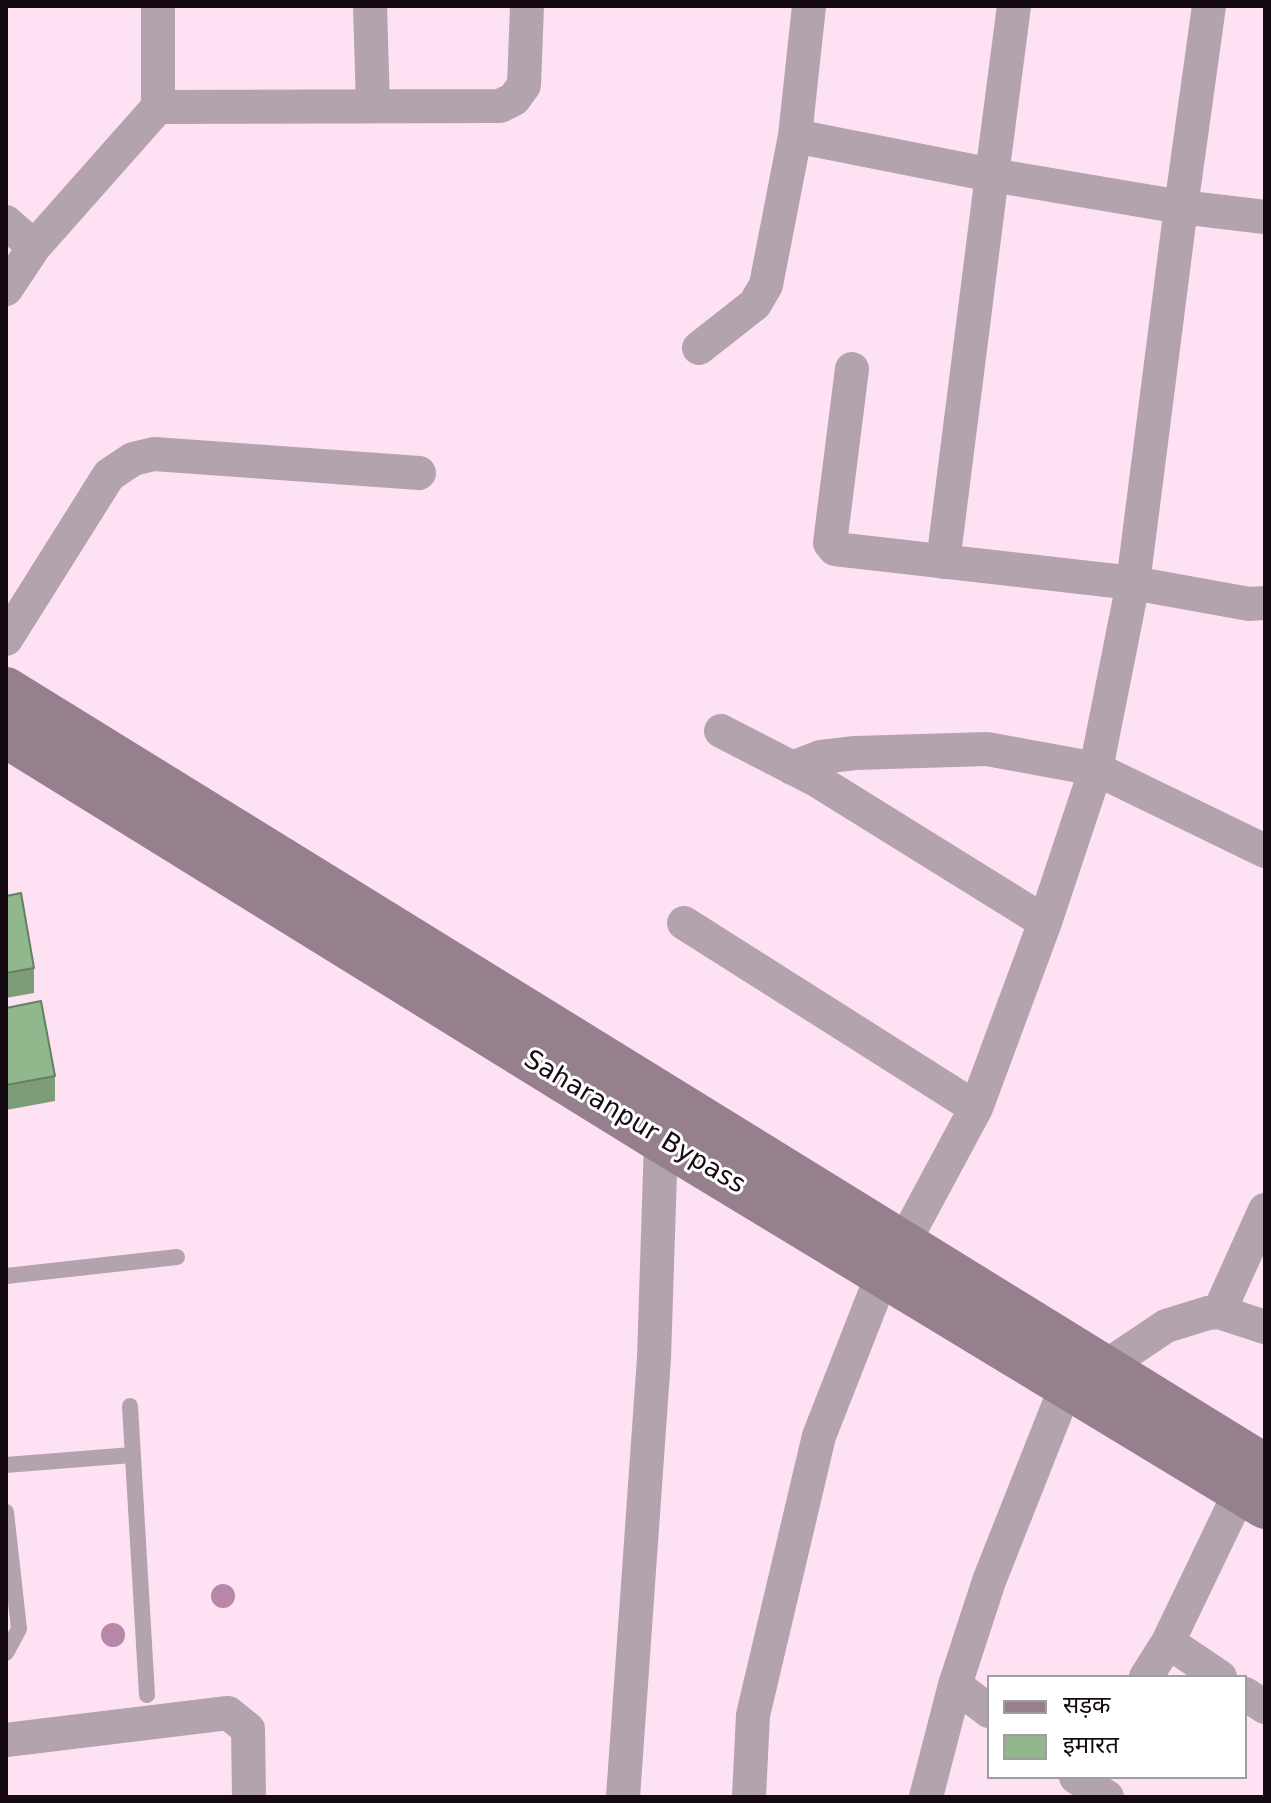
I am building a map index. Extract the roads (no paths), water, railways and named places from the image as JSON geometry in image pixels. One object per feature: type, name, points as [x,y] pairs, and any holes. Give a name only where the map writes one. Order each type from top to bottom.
[{"type":"main road","points":[[6,689],[894,1258]]},
{"type":"main road","name":"Saharanpur Bypass","points":[[6,736],[661,1141],[894,1258],[1086,1375],[1257,1488]]},
{"type":"street","points":[[6,289],[34,247],[158,107],[158,6]]},
{"type":"street","points":[[370,6],[373,106]]},
{"type":"street","points":[[158,107],[500,106],[514,99],[524,85],[527,6]]},
{"type":"street","points":[[699,348],[755,304],[766,285],[795,136],[809,6]]},
{"type":"street","points":[[943,562],[1014,6]]},
{"type":"street","points":[[749,1797],[753,1715],[819,1436],[894,1258],[976,1108],[1045,922],[1096,769],[1133,583],[1209,6]]},
{"type":"street","points":[[795,136],[992,175],[1181,207],[1265,217]]},
{"type":"street","points":[[6,222],[34,247]]},
{"type":"street","points":[[852,369],[830,543],[840,551],[1133,583],[1249,604],[1265,603]]},
{"type":"street","points":[[6,639],[109,475],[133,459],[154,454],[419,473]]},
{"type":"street","points":[[721,731],[792,768],[1045,922]]},
{"type":"street","points":[[792,768],[821,757],[855,753],[987,749],[1096,769],[1265,851]]},
{"type":"street","points":[[684,923],[976,1108]]},
{"type":"street","points":[[623,1797],[654,1358],[661,1141]]},
{"type":"street","points":[[1219,1312],[1265,1210]]},
{"type":"street","points":[[926,1797],[955,1685],[989,1581],[1086,1375],[1166,1326],[1219,1312],[1265,1327]]},
{"type":"street","points":[[1147,1675],[1257,1488]]},
{"type":"street","points":[[1168,1642],[1217,1675]]},
{"type":"street","points":[[955,1685],[987,1709]]},
{"type":"street","points":[[1247,1695],[1265,1707]]},
{"type":"street","points":[[6,1740],[228,1713],[248,1729],[249,1797]]},
{"type":"lane","points":[[6,1276],[177,1257]]},
{"type":"lane","points":[[130,1406],[147,1695]]},
{"type":"lane","points":[[6,1465],[132,1455]]},
{"type":"lane","points":[[6,1512],[19,1629],[6,1653]]}]
